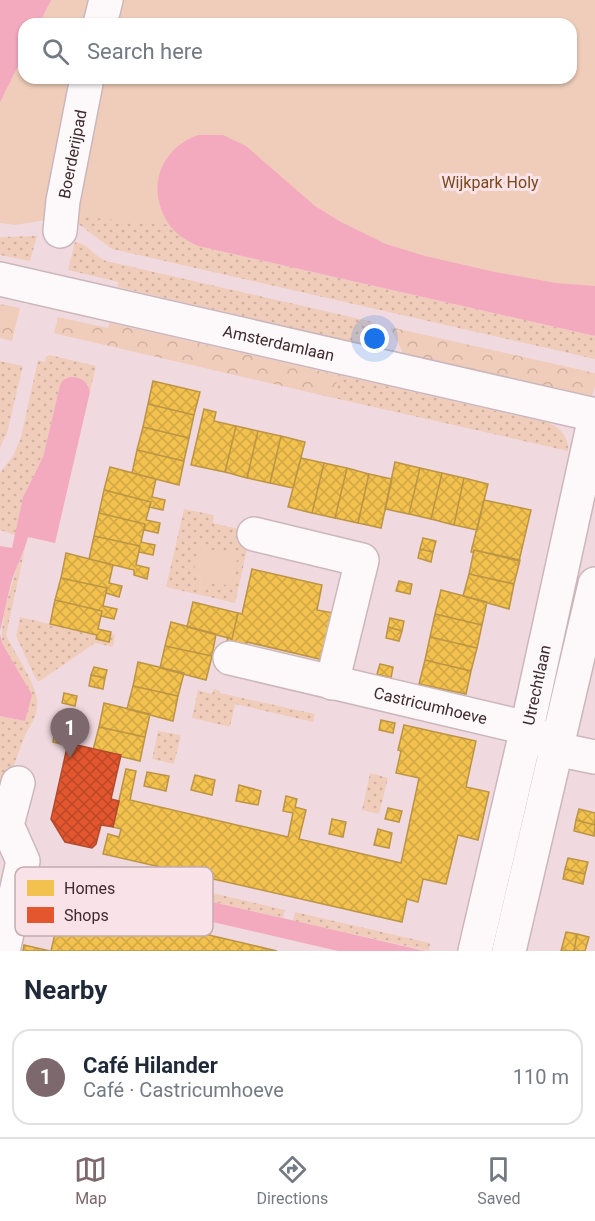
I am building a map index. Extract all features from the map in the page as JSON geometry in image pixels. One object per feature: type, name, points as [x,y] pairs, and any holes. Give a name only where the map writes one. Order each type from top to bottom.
[{"type":"street","points":[[102,18],[106,0]]},
{"type":"street","name":"Boerderijpad","points":[[60,231],[63,201],[86,84]]},
{"type":"street","name":"Amsterdamlaan","points":[[0,279],[595,416]]},
{"type":"street","name":"Utrechtlaan","points":[[475,951],[527,728],[595,416]]},
{"type":"street","points":[[254,534],[362,560],[332,683]]},
{"type":"street","name":"Utrechtlaan","points":[[509,951],[595,584]]},
{"type":"street","name":"Castricumhoeve","points":[[230,658],[527,728]]},
{"type":"street","points":[[527,728],[556,749],[595,757]]},
{"type":"street","points":[[18,783],[7,825],[23,861],[22,867]]},
{"type":"street","points":[[3,951],[15,897]]},
{"type":"green space","name":"Wijkpark Holy","points":[[0,0],[595,0],[595,307],[263,233],[71,216],[15,225],[0,223]]},
{"type":"green space","points":[[157,190],[198,246],[595,336],[595,359],[112,249],[73,220]]},
{"type":"green space","points":[[37,236],[30,261],[0,255],[0,237]]},
{"type":"green space","points":[[75,242],[84,245],[106,261],[373,322],[383,345],[381,348],[118,287],[119,282],[68,270]]},
{"type":"green space","points":[[0,304],[20,308],[12,341],[0,338]]},
{"type":"green space","points":[[58,317],[108,328],[110,323],[338,375],[334,398],[57,334],[54,333]]},
{"type":"green space","points":[[390,327],[595,373],[592,396],[403,353]]},
{"type":"green space","points":[[50,355],[96,366],[90,392],[88,384],[60,385],[43,457],[23,497],[15,535],[0,530],[0,473],[13,456],[21,437],[38,360],[45,362],[46,357]]},
{"type":"green space","points":[[0,361],[23,366],[7,433],[0,448]]},
{"type":"green space","points":[[338,375],[549,423],[563,434],[568,451],[334,398]]},
{"type":"green space","points":[[184,509],[214,515],[213,523],[251,532],[235,603],[166,587]],"holes":[[[238,555],[212,582],[199,588],[201,577],[193,575]]]},
{"type":"green space","points":[[199,547],[238,555],[231,586],[212,582],[210,591],[199,588],[201,577],[193,575]]},
{"type":"green space","points":[[25,549],[6,635],[32,684],[37,705],[0,800],[0,716],[25,721],[2,643],[2,634],[16,569]]},
{"type":"green space","points":[[20,617],[97,635],[96,639],[109,642],[111,634],[115,635],[113,647],[95,643],[37,681],[16,636]]},
{"type":"green space","points":[[214,689],[220,693],[315,714],[313,722],[235,704],[230,727],[192,718],[198,690],[212,694]]},
{"type":"green space","points":[[158,731],[181,735],[174,764],[152,759]]},
{"type":"green space","points":[[370,773],[388,778],[379,814],[362,810]]},
{"type":"green space","points":[[213,893],[285,910],[283,918],[213,902]]},
{"type":"green space","points":[[295,912],[430,943],[429,951],[293,921]]},
{"type":"shaded area","points":[[0,0],[51,0],[42,18],[18,18],[18,66],[0,102]]},
{"type":"shaded area","points":[[198,135],[223,135],[246,146],[315,206],[341,222],[386,244],[425,256],[495,272],[556,283],[595,286],[595,336],[194,244],[180,236],[171,227],[163,214],[158,187],[165,161],[173,150]]},
{"type":"shaded area","points":[[70,377],[83,380],[90,392],[55,543],[28,537],[11,583],[0,631],[0,546],[12,548],[23,497],[43,457],[60,385],[63,380]]},
{"type":"shaded area","points":[[0,634],[2,643],[32,695],[25,721],[0,716]]},
{"type":"shaded area","points":[[213,902],[425,951],[338,951],[213,922]]},
{"type":"building: Homes","points":[[153,381],[200,392],[194,415],[148,404]]},
{"type":"building: Homes","points":[[148,404],[194,415],[189,438],[143,427]]},
{"type":"building: Homes","points":[[204,409],[216,412],[214,421],[236,426],[225,472],[191,465]]},
{"type":"building: Homes","points":[[236,426],[258,431],[247,478],[225,472]]},
{"type":"building: Homes","points":[[143,427],[189,438],[184,461],[137,450]]},
{"type":"building: Homes","points":[[258,431],[281,436],[270,483],[247,478]]},
{"type":"building: Homes","points":[[281,436],[305,442],[293,488],[270,483]]},
{"type":"building: Homes","points":[[137,450],[184,461],[179,485],[132,473]]},
{"type":"building: Homes","points":[[301,458],[324,463],[312,513],[288,507]]},
{"type":"building: Homes","points":[[395,462],[420,468],[409,514],[385,509]]},
{"type":"building: Homes","points":[[324,463],[347,468],[335,518],[312,513]]},
{"type":"building: Homes","points":[[110,467],[156,479],[152,497],[165,500],[163,510],[149,507],[151,502],[104,490]]},
{"type":"building: Homes","points":[[347,468],[369,474],[358,523],[335,518]]},
{"type":"building: Homes","points":[[420,468],[442,473],[431,519],[409,514]]},
{"type":"building: Homes","points":[[442,473],[464,478],[454,525],[431,519]]},
{"type":"building: Homes","points":[[369,474],[392,479],[381,528],[358,523]]},
{"type":"building: Homes","points":[[464,478],[488,484],[477,530],[454,525]]},
{"type":"building: Homes","points":[[104,490],[151,502],[146,520],[160,523],[158,533],[144,530],[145,524],[99,513]]},
{"type":"building: Homes","points":[[484,500],[531,510],[519,561],[474,550],[471,552]]},
{"type":"building: Homes","points":[[99,513],[145,524],[141,542],[155,545],[153,555],[139,552],[140,546],[94,536]]},
{"type":"building: Homes","points":[[94,536],[140,546],[136,565],[149,568],[147,579],[134,575],[134,570],[89,559]]},
{"type":"building: Homes","points":[[423,538],[436,541],[433,552],[420,549]]},
{"type":"building: Homes","points":[[420,549],[433,552],[431,562],[418,558]]},
{"type":"building: Homes","points":[[474,550],[520,560],[514,584],[469,574]]},
{"type":"building: Homes","points":[[66,553],[113,565],[109,583],[122,586],[119,597],[106,593],[107,588],[61,578]]},
{"type":"building: Homes","points":[[252,569],[322,585],[317,610],[339,614],[328,661],[247,642],[245,649],[226,644],[228,638],[232,639],[238,613],[242,614]]},
{"type":"building: Homes","points":[[469,574],[514,584],[509,609],[463,596]]},
{"type":"building: Homes","points":[[61,578],[107,588],[103,606],[117,609],[114,619],[101,616],[102,611],[55,600]]},
{"type":"building: Homes","points":[[399,581],[412,584],[410,594],[396,591]]},
{"type":"building: Homes","points":[[441,590],[487,602],[482,625],[435,614]]},
{"type":"building: Homes","points":[[55,600],[102,611],[98,629],[111,632],[109,642],[96,639],[97,635],[50,624]]},
{"type":"building: Homes","points":[[193,602],[238,613],[232,639],[187,627]]},
{"type":"building: Homes","points":[[435,614],[482,625],[477,648],[430,637]]},
{"type":"building: Homes","points":[[390,618],[404,621],[402,631],[388,627]]},
{"type":"building: Homes","points":[[171,622],[216,634],[212,656],[165,646]]},
{"type":"building: Homes","points":[[388,627],[402,631],[399,641],[386,638]]},
{"type":"building: Homes","points":[[430,637],[477,648],[471,671],[425,660]]},
{"type":"building: Homes","points":[[165,646],[212,656],[206,680],[160,668]]},
{"type":"building: Homes","points":[[425,660],[471,671],[466,694],[419,684]]},
{"type":"building: Homes","points":[[138,662],[184,673],[178,696],[133,686]]},
{"type":"building: Homes","points":[[380,664],[393,667],[391,678],[377,674]]},
{"type":"building: Homes","points":[[94,667],[107,670],[105,678],[91,675]]},
{"type":"building: Homes","points":[[91,675],[105,678],[103,689],[89,686]]},
{"type":"building: Homes","points":[[133,686],[178,696],[173,721],[127,709]]},
{"type":"building: Homes","points":[[64,693],[77,696],[75,706],[62,703]]},
{"type":"building: Homes","points":[[104,703],[150,714],[145,737],[99,727]]},
{"type":"building: Homes","points":[[381,720],[395,723],[393,733],[379,730]]},
{"type":"building: Homes","points":[[404,725],[476,741],[466,787],[489,792],[478,840],[458,835],[446,884],[423,879],[418,902],[407,899],[402,922],[213,879],[213,867],[160,867],[103,854],[108,834],[119,837],[121,829],[113,827],[126,769],[136,771],[130,800],[288,837],[293,813],[283,811],[286,796],[297,799],[295,807],[306,810],[299,839],[401,863],[419,778],[396,773],[401,751],[398,750]]},
{"type":"building: Homes","points":[[99,727],[145,737],[140,761],[93,750]]},
{"type":"building: Homes","points":[[55,731],[69,734],[66,745],[53,742]]},
{"type":"building: Homes","points":[[147,772],[169,776],[166,791],[144,786]]},
{"type":"building: Homes","points":[[195,775],[215,780],[212,795],[191,790]]},
{"type":"building: Homes","points":[[239,785],[261,791],[258,805],[236,801]]},
{"type":"building: Homes","points":[[388,808],[402,811],[399,822],[385,819]]},
{"type":"building: Homes","points":[[579,809],[595,813],[595,825],[576,820]]},
{"type":"building: Homes","points":[[332,819],[346,822],[343,837],[329,834]]},
{"type":"building: Homes","points":[[576,820],[595,825],[594,836],[574,831]]},
{"type":"building: Homes","points":[[378,829],[392,833],[389,848],[374,845]]},
{"type":"building: Homes","points":[[568,858],[588,862],[585,874],[565,869]]},
{"type":"building: Homes","points":[[565,869],[585,874],[583,884],[563,879]]},
{"type":"building: Homes","points":[[566,932],[577,934],[574,951],[561,951]]},
{"type":"building: Homes","points":[[577,934],[589,937],[585,951],[574,951]]},
{"type":"building: Homes","points":[[54,936],[211,936],[277,951],[51,951]]},
{"type":"building: Homes","points":[[24,945],[50,951],[23,951]]},
{"type":"building: Shops","points":[[68,743],[121,755],[111,799],[119,801],[113,827],[101,825],[96,844],[92,848],[65,842],[51,819]]},
{"type":"place","name":"Café Hilander","points":[[70,758]]}]
